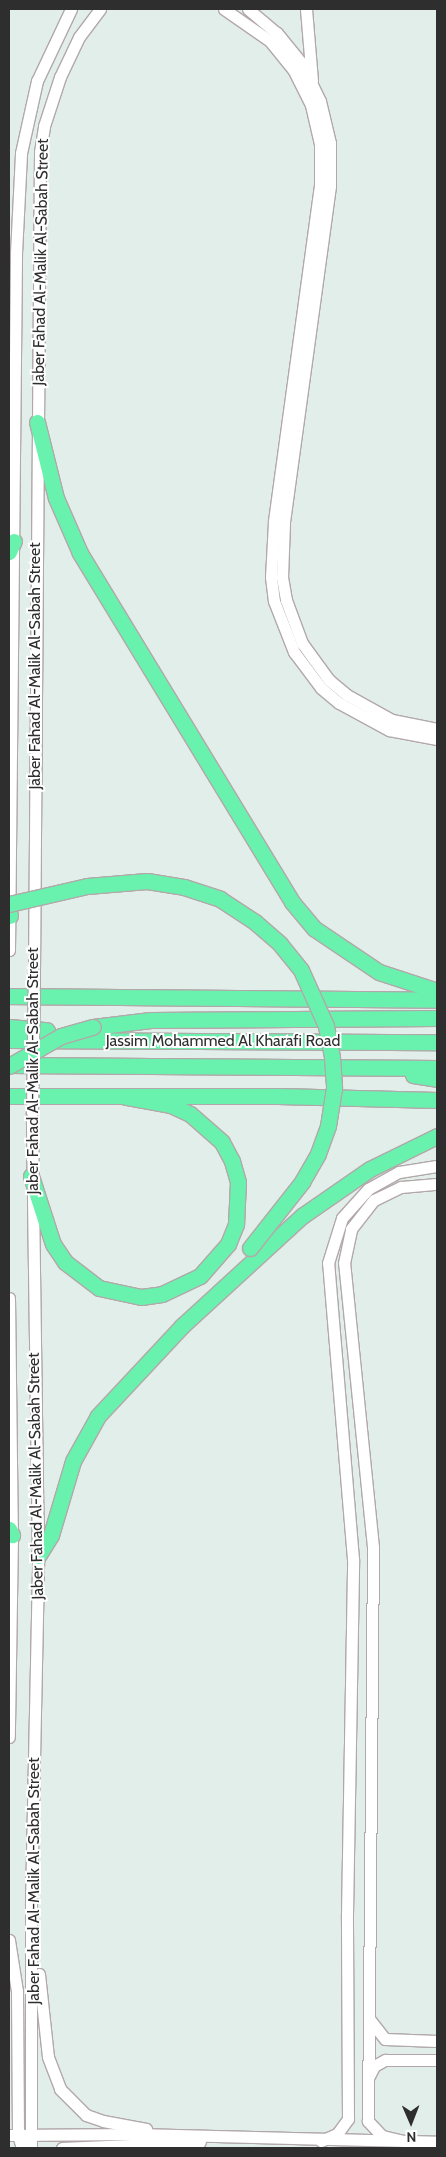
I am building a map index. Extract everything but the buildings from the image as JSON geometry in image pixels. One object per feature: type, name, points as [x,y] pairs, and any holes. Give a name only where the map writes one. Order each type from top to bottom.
[{"type":"highway","points":[[37,422],[56,498],[80,554],[292,902],[315,929],[379,972],[437,991]]},
{"type":"highway","points":[[9,910],[87,886],[147,881],[184,887],[220,899],[255,922],[280,944],[301,970],[326,1026],[332,1058],[334,1088],[328,1126],[318,1154],[302,1182],[250,1248],[182,1326],[98,1416],[73,1461],[51,1535],[38,1556]]},
{"type":"highway","points":[[9,996],[437,1000]]},
{"type":"highway","points":[[9,1066],[61,1036],[121,1022],[437,1018]]},
{"type":"highway","points":[[9,1026],[170,1040]]},
{"type":"highway","name":"Jassim Mohammed Al Kharafi Road","points":[[9,1040],[437,1042]]},
{"type":"highway","name":"Jassim Mohammed Al Kharafi Road","points":[[9,1066],[437,1068]]},
{"type":"highway","points":[[380,1068],[437,1079]]},
{"type":"highway","points":[[9,1096],[278,1096],[437,1100]]},
{"type":"highway","points":[[32,1176],[53,1244],[70,1267],[99,1288],[141,1297],[162,1294],[200,1276],[228,1244],[236,1224],[238,1182],[232,1161],[212,1132],[190,1114],[171,1105],[126,1097]]},
{"type":"highway","points":[[182,1326],[302,1216],[370,1169],[437,1136]]},
{"type":"street","name":"Jaber Fahad Al-Malik Al-Sabah Street","points":[[9,950],[11,547],[16,253],[21,153],[37,81],[71,9]]},
{"type":"street","name":"Jaber Fahad Al-Malik Al-Sabah Street","points":[[31,2148],[34,1948],[31,1903],[38,1556],[32,1112],[40,178],[44,126],[50,101],[75,45],[100,9]]},
{"type":"street","points":[[224,9],[270,41],[293,69],[311,105],[320,144],[320,185],[274,522],[271,576],[274,602],[294,652],[321,688],[339,703],[389,730],[437,739]]},
{"type":"street","points":[[248,9],[290,48],[312,82],[326,122],[331,164],[284,523],[282,578],[286,600],[302,643],[330,680],[347,696],[392,720],[437,729]]},
{"type":"street","points":[[306,9],[312,82]]},
{"type":"street","points":[[321,2141],[344,2129],[348,2120],[349,1744],[353,1553],[328,1275],[333,1240],[350,1208],[377,1182],[410,1168],[437,1166]]},
{"type":"street","points":[[408,2142],[374,2131],[368,2121],[366,2099],[370,2020],[373,1536],[344,1263],[348,1237],[364,1210],[382,1195],[410,1185],[437,1184]]},
{"type":"street","name":"Jaber Fahad Al-Malik Al-Sabah Street","points":[[9,1298],[9,1737]]},
{"type":"street","points":[[343,1439],[353,1433],[362,1437]]},
{"type":"street","points":[[349,1744],[371,1742]]},
{"type":"street","points":[[9,1940],[17,1998],[14,2143],[31,2135],[169,2135],[321,2141],[437,2142]]},
{"type":"street","points":[[34,1948],[48,2057],[60,2090],[86,2114],[103,2121],[169,2135]]},
{"type":"street","points":[[370,2020],[385,2039],[437,2041]]},
{"type":"street","points":[[367,2079],[374,2066],[386,2060],[437,2060]]},
{"type":"street","points":[[348,2098],[357,2101],[366,2099]]},
{"type":"street","points":[[62,2148],[177,2145],[224,2138]]}]
